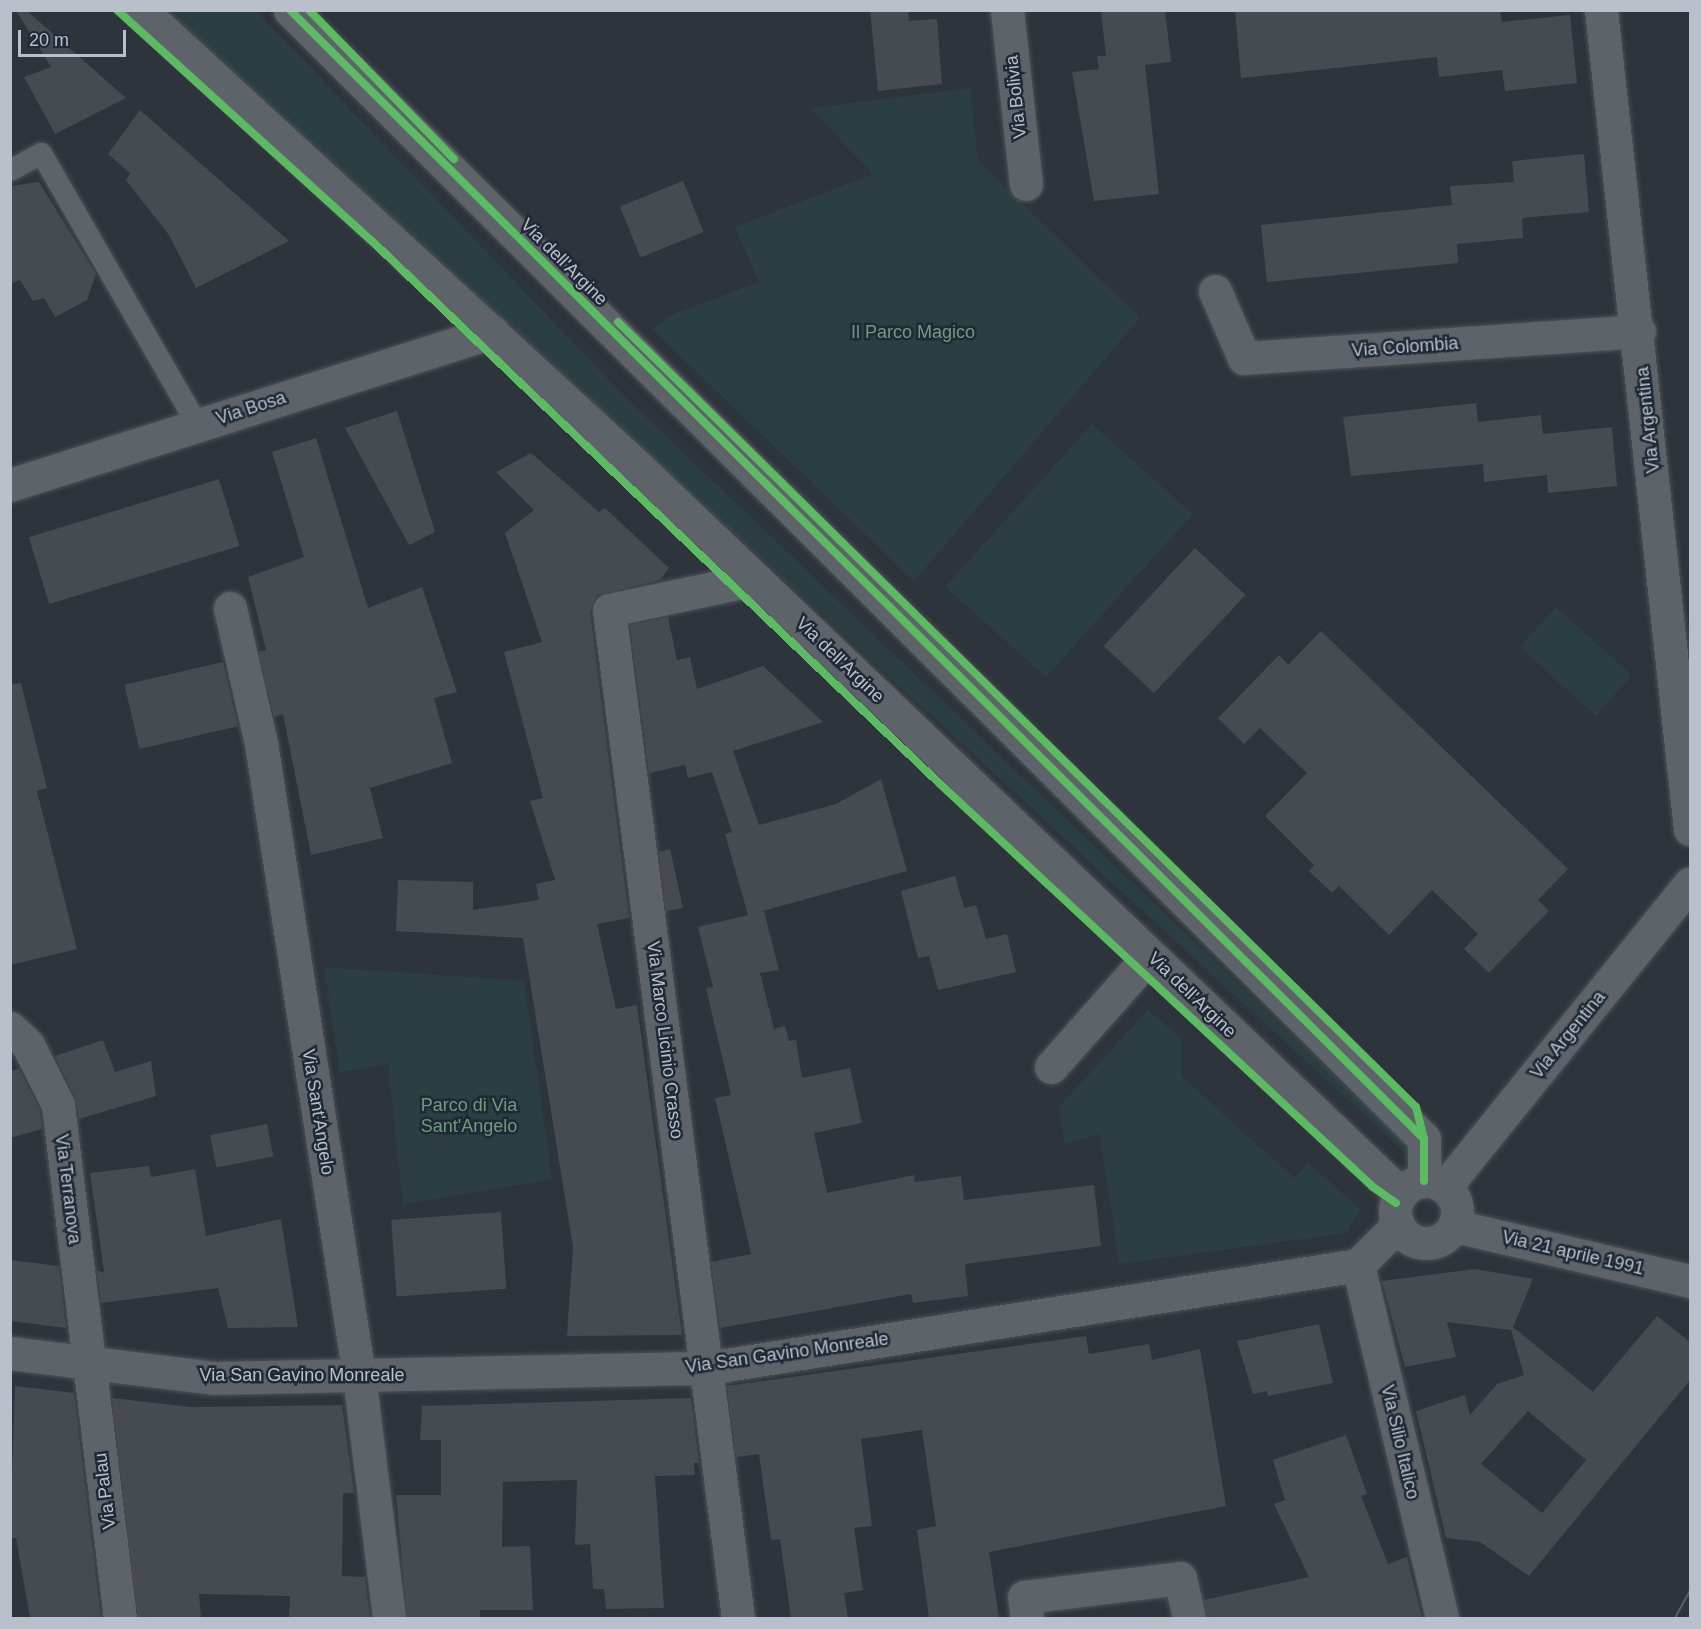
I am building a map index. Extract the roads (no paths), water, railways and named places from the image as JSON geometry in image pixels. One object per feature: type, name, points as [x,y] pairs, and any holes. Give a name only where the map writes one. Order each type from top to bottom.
[{"type":"street","name":"Via dell'Argine","points":[[141,10],[492,332],[756,579],[1150,954],[1417,1196]]},
{"type":"street","name":"Via dell'Argine","points":[[290,10],[1424,1138],[1417,1196]]},
{"type":"street","name":"Via Bolivia","points":[[1006,10],[1026,184]]},
{"type":"street","name":"Via Argentina","points":[[1601,10],[1639,331],[1690,830]]},
{"type":"street","name":"Via Colombia","points":[[1215,291],[1244,358],[1639,331]]},
{"type":"street","name":"Via Bosa","points":[[10,485],[492,332]]},
{"type":"street","name":"Via Marco Licinio Crasso","points":[[738,1618],[609,610],[756,579]]},
{"type":"street","name":"Via Sant'Angelo","points":[[230,608],[261,743],[359,1376],[389,1618]]},
{"type":"street","name":"Via Argentina","points":[[1417,1196],[1690,883]]},
{"type":"street","points":[[1051,1067],[1150,954]]},
{"type":"street","name":"Via Terranova","points":[[10,1028],[28,1045],[58,1105],[90,1364]]},
{"type":"street","points":[[1417,1196],[1457,1204],[1455,1226],[1427,1243],[1407,1236],[1417,1196]]},
{"type":"street","points":[[1358,1265],[1417,1196]]},
{"type":"street","name":"Via 21 aprile 1991","points":[[1455,1226],[1690,1281]]},
{"type":"street","name":"Via San Gavino Monreale","points":[[10,1353],[213,1378],[707,1368],[1358,1265]]},
{"type":"street","name":"Via Silio Italico","points":[[1358,1265],[1442,1618]]},
{"type":"street","name":"Via Palau","points":[[90,1364],[120,1618]]},
{"type":"street","points":[[1026,1608],[1180,1578],[1188,1618]]},
{"type":"lane","points":[[10,170],[41,153],[198,426]]},
{"type":"tram line","points":[[1675,1618],[1690,1591]]},
{"type":"park label","name":"Il Parco Magico","points":[[913,332]]},
{"type":"park label","name":"Parco di Via Sant'Angelo","points":[[469,1116]]}]
